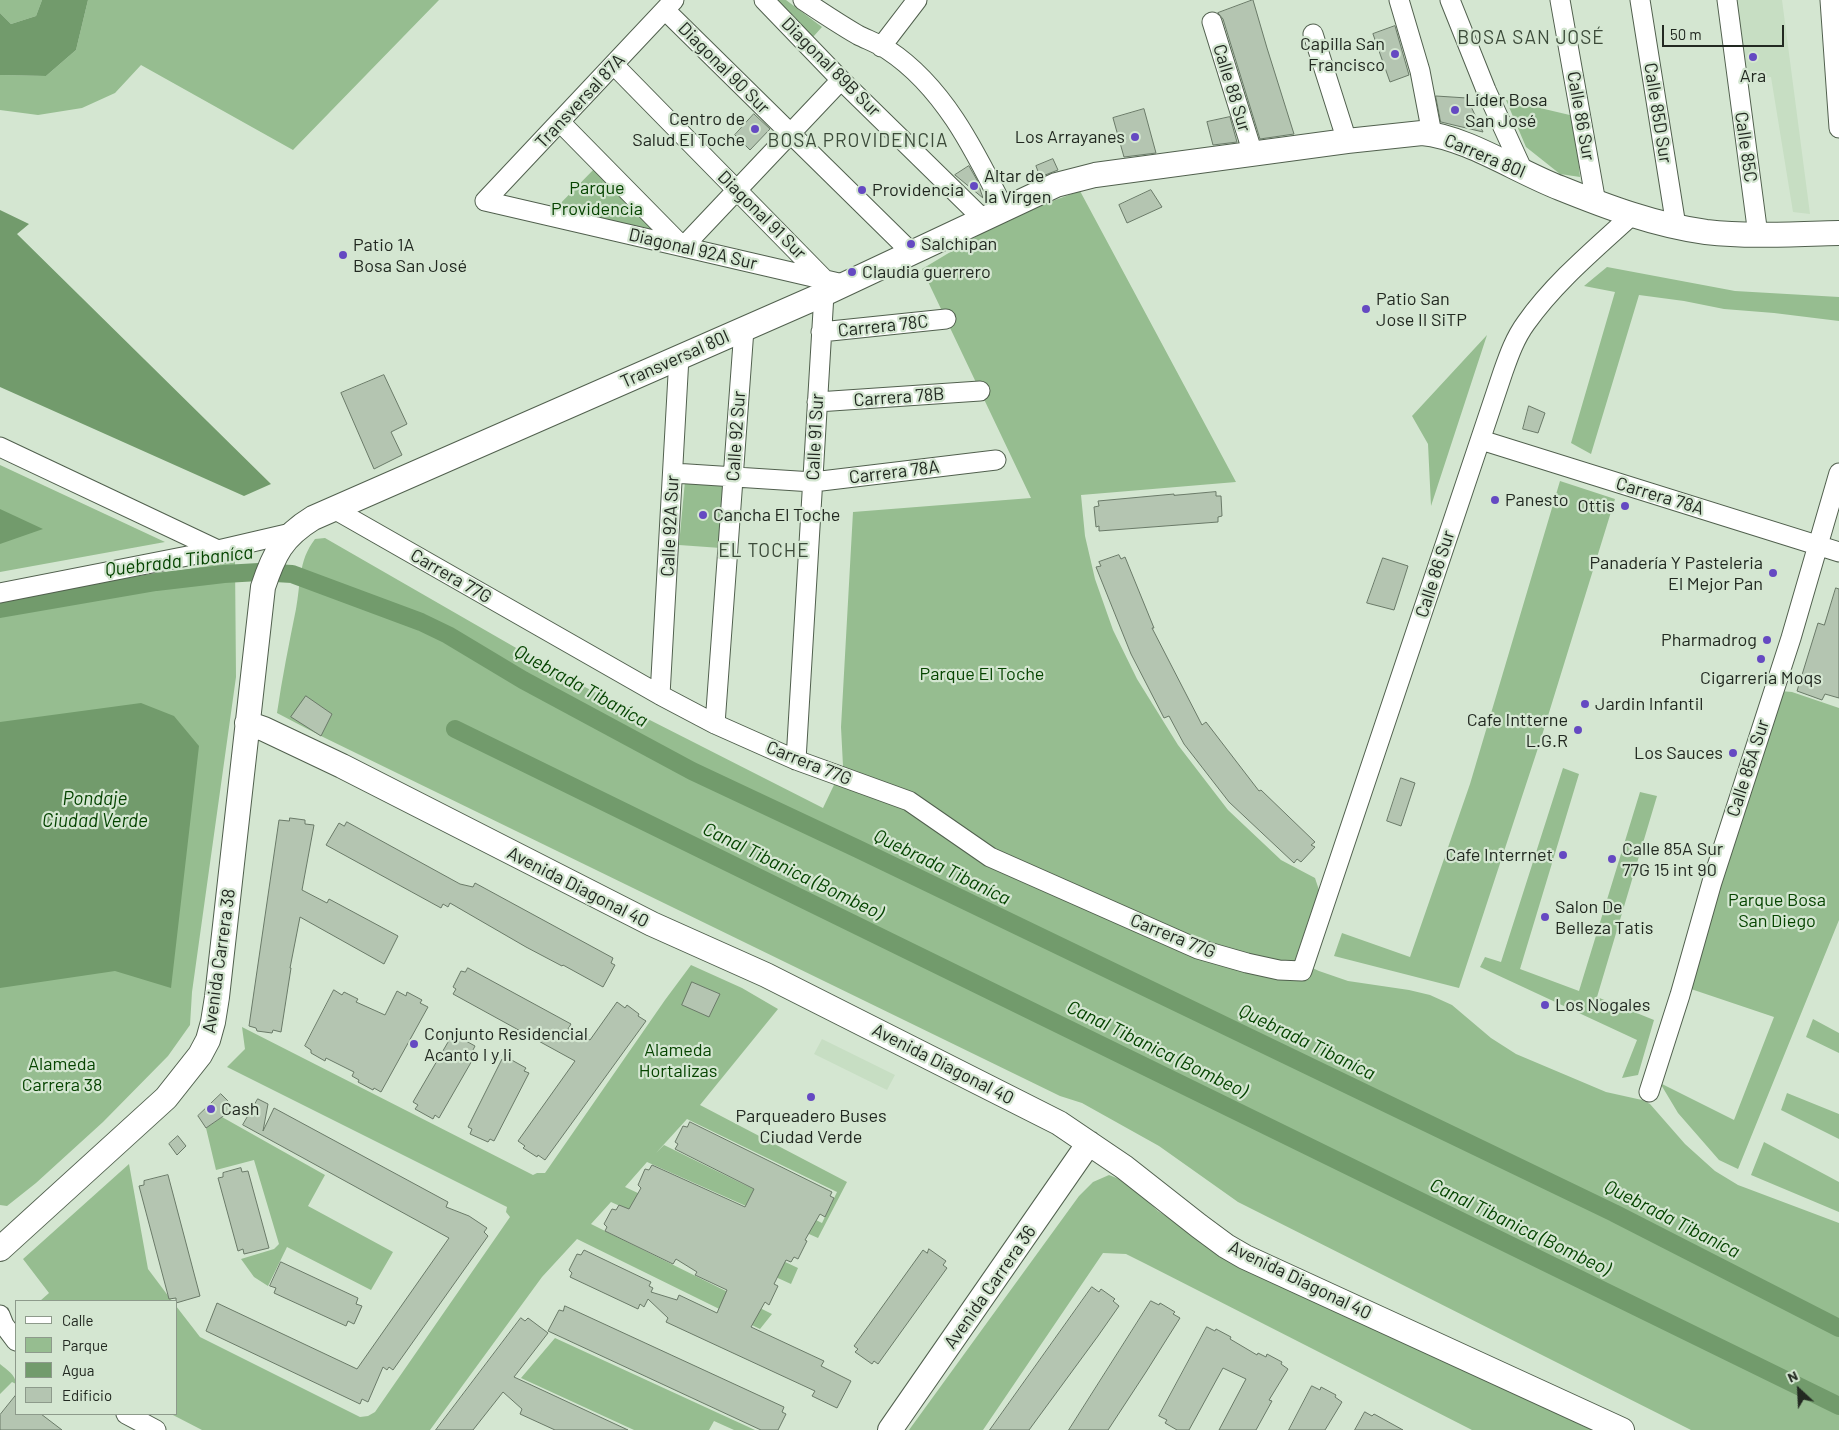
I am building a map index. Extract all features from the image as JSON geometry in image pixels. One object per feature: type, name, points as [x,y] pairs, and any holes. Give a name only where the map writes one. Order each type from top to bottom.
[{"type":"main road","name":"Carrera 80I","points":[[1095,175],[1347,141],[1412,134],[1432,134],[1463,144],[1524,173],[1596,202],[1632,215],[1676,226],[1705,232],[1758,235],[1839,233]]},
{"type":"main road","name":"Transversal 80I","points":[[263,587],[271,563],[281,544],[291,533],[313,518],[744,329],[831,286],[911,252],[1056,185],[1095,175]]},
{"type":"main road","name":"Avenida Carrera 38","points":[[0,1249],[166,1098],[200,1056],[208,1040],[217,997],[263,587]]},
{"type":"main road","name":"Avenida Diagonal 40","points":[[247,723],[264,729],[342,766],[652,924],[766,975],[1059,1123],[1124,1167],[1226,1246],[1245,1257],[1622,1430]]},
{"type":"main road","name":"Avenida Carrera 36","points":[[890,1430],[1089,1143]]},
{"type":"street","name":"Diagonal 89B Sur","points":[[764,0],[841,80],[983,218]]},
{"type":"street","points":[[803,0],[834,21],[888,50],[914,72],[939,98],[977,155],[1004,209]]},
{"type":"street","points":[[882,47],[917,0]]},
{"type":"street","points":[[1399,0],[1420,71],[1432,134]]},
{"type":"street","points":[[1450,0],[1481,78],[1524,173]]},
{"type":"street","name":"Calle 86 Sur","points":[[1560,0],[1596,202]]},
{"type":"street","name":"Calle 85D Sur","points":[[1640,0],[1676,226]]},
{"type":"street","name":"Calle 85C","points":[[1727,0],[1758,235]]},
{"type":"street","points":[[1830,0],[1839,128]]},
{"type":"street","name":"Transversal 87A","points":[[484,201],[670,5]]},
{"type":"street","name":"Diagonal 90 Sur","points":[[670,5],[790,133],[911,252]]},
{"type":"street","name":"Calle 88 Sur","points":[[1212,22],[1253,154]]},
{"type":"street","points":[[1313,34],[1347,141]]},
{"type":"street","name":"Diagonal 91 Sur","points":[[614,65],[831,286]]},
{"type":"street","points":[[560,122],[683,247],[841,80]]},
{"type":"street","name":"Diagonal 92A Sur","points":[[484,201],[683,247],[831,286]]},
{"type":"street","name":"Calle 86 Sur","points":[[1302,971],[1514,342],[1525,324],[1565,277],[1632,215]]},
{"type":"street","name":"Calle 91 Sur","points":[[796,760],[821,332],[831,286]]},
{"type":"street","name":"Carrera 78C","points":[[821,332],[946,319]]},
{"type":"street","name":"Calle 92 Sur","points":[[715,724],[744,329]]},
{"type":"street","name":"Calle 92A Sur","points":[[660,695],[680,357]]},
{"type":"street","name":"Carrera 78B","points":[[817,402],[980,392]]},
{"type":"street","name":"Carrera 78A","points":[[1481,440],[1839,552]]},
{"type":"street","points":[[0,447],[218,550]]},
{"type":"street","name":"Carrera 78A","points":[[673,473],[813,482],[996,460]]},
{"type":"street","name":"Calle 85A Sur","points":[[1649,1092],[1680,995],[1715,873],[1791,638],[1839,473]]},
{"type":"street","name":"Carrera 77G","points":[[334,509],[660,695],[715,724],[796,760],[909,801],[990,857],[1198,950],[1279,970],[1302,971]]},
{"type":"street","points":[[0,593],[218,550],[291,533]]},
{"type":"street","points":[[0,1315],[4,1325],[15,1340]]},
{"type":"street","points":[[128,1415],[156,1430]]},
{"type":"shaded area","points":[[1737,0],[1782,0],[1810,214],[1793,212],[1771,77],[1746,81]]},
{"type":"shaded area","points":[[822,1039],[895,1075],[887,1090],[814,1054]]},
{"type":"green space","points":[[0,0],[42,0],[36,16],[11,24],[0,13]]},
{"type":"green space","points":[[88,0],[439,0],[293,150],[141,65],[115,93],[82,108],[38,115],[0,110],[0,75],[46,76],[76,50]]},
{"type":"green space","points":[[774,0],[786,0],[822,27],[813,37]]},
{"type":"green space","points":[[1506,100],[1574,116],[1580,177],[1560,174],[1526,147]]},
{"type":"green space","name":"Parque Providencia","points":[[597,166],[668,235],[552,212]]},
{"type":"green space","name":"Parque El Toche","points":[[1080,191],[1236,482],[1081,495],[1085,536],[1095,579],[1113,630],[1137,679],[1178,745],[1228,810],[1281,860],[1315,878],[1319,890],[1295,960],[1348,981],[1409,990],[1430,995],[1452,1005],[1491,1038],[1516,1054],[1606,1092],[1642,1100],[1650,1104],[1685,1144],[1715,1171],[1738,1185],[1839,1223],[1839,1430],[1691,1430],[1238,1202],[1159,1146],[1082,1103],[1060,1096],[277,713],[303,564],[315,539],[325,538],[577,683],[823,808],[843,766],[841,727],[853,512],[1031,498],[922,269],[992,227]]},
{"type":"green space","points":[[1607,267],[1735,291],[1839,297],[1839,321],[1724,309],[1639,295],[1591,454],[1571,443],[1615,292],[1584,286]]},
{"type":"green space","points":[[1487,335],[1431,506],[1428,444],[1412,416]]},
{"type":"green space","points":[[0,465],[165,542],[0,572]]},
{"type":"green space","name":"Cancha El Toche","points":[[685,481],[727,484],[721,548],[679,545]]},
{"type":"green space","points":[[1560,481],[1615,499],[1539,745],[1459,988],[1334,956],[1342,933],[1410,957],[1470,784]]},
{"type":"green space","name":"Alameda Carrera 38","points":[[235,561],[236,677],[192,992],[190,1025],[168,1056],[103,1122],[36,1183],[7,1206],[0,1205],[0,601]]},
{"type":"green space","name":"Parque Bosa San Diego","points":[[1780,691],[1792,692],[1839,708],[1839,920],[1738,1169],[1719,1160],[1678,1113],[1660,1083],[1734,1120],[1774,1017],[1688,988]]},
{"type":"green space","points":[[1563,768],[1579,774],[1520,969],[1579,991],[1640,792],[1657,796],[1597,997],[1654,1020],[1638,1075],[1622,1078],[1637,1040],[1480,967],[1485,957],[1501,962]]},
{"type":"green space","name":"Alameda Hortalizas","points":[[691,965],[742,988],[778,1009],[700,1105],[847,1182],[818,1238],[647,1162],[625,1187],[798,1268],[791,1284],[611,1202],[591,1224],[772,1314],[760,1329],[577,1239],[542,1277],[430,1430],[202,1430],[173,1415],[178,1415],[178,1309],[200,1337],[360,1417],[368,1416],[375,1412],[510,1217],[506,1212],[507,1207],[227,1067],[245,1049],[242,1027],[533,1175],[545,1173]],"holes":[[[687,1119],[837,1192],[822,1223],[664,1145],[656,1153]]]},
{"type":"green space","points":[[1813,1019],[1839,1033],[1839,1053],[1806,1037]]},
{"type":"green space","points":[[1787,1093],[1839,1114],[1839,1139],[1781,1110]]},
{"type":"green space","points":[[222,1117],[325,1175],[308,1206],[393,1252],[371,1290],[287,1247],[268,1286],[254,1277],[241,1259],[274,1249],[279,1244],[254,1160],[216,1170],[206,1128]]},
{"type":"green space","points":[[1764,1142],[1839,1182],[1839,1212],[1751,1175]]},
{"type":"green space","points":[[129,1164],[148,1269],[171,1300],[41,1300],[49,1293],[23,1259]]},
{"type":"green space","points":[[1109,1175],[1127,1182],[1158,1211],[1225,1254],[1262,1275],[1592,1430],[1472,1430],[1126,1254],[1103,1253],[983,1430],[909,1430],[1079,1196],[1093,1182]]},
{"type":"green space","points":[[555,1338],[755,1430],[734,1430],[714,1421],[709,1430],[634,1430],[521,1378]]},
{"type":"green space","points":[[0,1364],[13,1375],[15,1384],[12,1382],[0,1394]]},
{"type":"water","points":[[42,0],[88,0],[76,50],[46,76],[0,75],[0,13],[11,24],[36,16]]},
{"type":"water","points":[[0,210],[29,224],[17,234],[271,484],[244,496],[0,387]]},
{"type":"water","points":[[0,509],[43,529],[0,544]]},
{"type":"water","name":"Pondaje Ciudad Verde","points":[[141,703],[174,716],[199,746],[171,988],[115,971],[0,988],[0,722]]},
{"type":"building","points":[[1253,0],[1294,134],[1260,139],[1223,19],[1218,13]]},
{"type":"building","name":"Capilla San Francisco","points":[[1395,26],[1409,75],[1390,82],[1373,34]]},
{"type":"building","name":"Líder Bosa San José","points":[[1436,96],[1467,98],[1483,132],[1441,122]]},
{"type":"building","name":"Los Arrayanes","points":[[1144,109],[1156,153],[1124,157],[1113,118]]},
{"type":"building","name":"Centro de Salud El Toche","points":[[754,114],[770,129],[750,150],[735,135]]},
{"type":"building","points":[[1230,117],[1237,142],[1213,145],[1207,122]]},
{"type":"building","points":[[1053,159],[1058,170],[1040,177],[1036,166]]},
{"type":"building","name":"Altar de la Virgen","points":[[969,166],[977,180],[983,198],[955,175]]},
{"type":"building","points":[[1151,190],[1162,207],[1127,223],[1119,205]]},
{"type":"building","points":[[384,375],[407,424],[391,432],[402,455],[374,469],[341,393]]},
{"type":"building","points":[[1529,406],[1545,413],[1538,433],[1523,429]]},
{"type":"building","points":[[1216,492],[1216,496],[1221,496],[1222,516],[1218,517],[1218,522],[1099,531],[1099,526],[1096,527],[1094,507],[1099,506],[1098,501]]},
{"type":"building","points":[[1119,555],[1121,559],[1125,557],[1154,628],[1152,628],[1202,725],[1206,722],[1259,791],[1261,790],[1315,842],[1311,845],[1315,847],[1301,862],[1297,859],[1294,863],[1229,802],[1184,744],[1169,716],[1164,718],[1131,654],[1096,567],[1101,566],[1099,562]]},
{"type":"building","points":[[1383,558],[1408,566],[1394,610],[1367,603]]},
{"type":"building","points":[[1836,588],[1839,589],[1839,698],[1825,694],[1822,700],[1797,691],[1818,623],[1824,625]]},
{"type":"building","points":[[306,696],[332,714],[321,736],[291,717]]},
{"type":"building","points":[[1401,778],[1415,783],[1401,826],[1387,821]]},
{"type":"building","points":[[290,818],[305,820],[305,824],[314,825],[302,890],[327,903],[329,899],[398,936],[384,964],[300,917],[290,968],[281,1032],[273,1030],[272,1033],[257,1031],[256,1028],[249,1026],[279,820],[289,821]]},
{"type":"building","points":[[347,822],[460,884],[473,887],[475,883],[613,958],[611,963],[615,965],[603,987],[526,947],[450,903],[448,907],[443,904],[441,908],[326,845],[339,823],[344,826]]},
{"type":"building","points":[[468,968],[571,1024],[568,1029],[590,1040],[617,1002],[625,1008],[627,1005],[646,1021],[545,1160],[523,1148],[525,1146],[518,1141],[575,1061],[453,994],[456,989],[453,987],[461,971],[465,972]]},
{"type":"building","points":[[692,982],[720,994],[709,1017],[682,1005]]},
{"type":"building","points":[[334,990],[342,995],[344,992],[358,999],[356,1002],[385,1015],[397,991],[406,996],[407,992],[422,1000],[420,1003],[428,1007],[381,1092],[358,1082],[359,1080],[352,1076],[354,1072],[326,1058],[325,1061],[311,1053],[311,1050],[305,1046]]},
{"type":"building","points":[[457,1036],[475,1046],[473,1050],[477,1052],[439,1118],[435,1115],[433,1119],[415,1109],[418,1105],[413,1102],[451,1037],[455,1039]]},
{"type":"building","points":[[508,1058],[526,1068],[524,1071],[529,1073],[494,1141],[490,1139],[488,1142],[470,1134],[472,1129],[468,1127],[502,1059],[506,1062]]},
{"type":"building","points":[[221,1094],[235,1108],[206,1128],[198,1116]]},
{"type":"building","points":[[258,1099],[268,1104],[263,1131],[274,1108],[448,1202],[446,1207],[469,1216],[487,1228],[484,1232],[488,1236],[393,1370],[389,1367],[387,1370],[383,1367],[368,1402],[362,1399],[360,1404],[206,1331],[217,1303],[357,1369],[449,1238],[243,1125]]},
{"type":"building","points":[[690,1122],[832,1192],[830,1196],[834,1198],[825,1217],[820,1214],[805,1240],[807,1241],[798,1259],[794,1257],[791,1262],[786,1260],[774,1284],[778,1286],[769,1305],[765,1302],[751,1327],[824,1361],[821,1366],[851,1381],[837,1408],[812,1396],[815,1391],[666,1322],[668,1318],[648,1299],[644,1307],[640,1304],[638,1309],[570,1277],[572,1273],[569,1270],[577,1254],[581,1255],[584,1250],[651,1282],[649,1286],[653,1288],[651,1292],[677,1300],[679,1295],[717,1313],[727,1290],[695,1275],[697,1272],[676,1259],[673,1264],[605,1231],[607,1227],[604,1224],[612,1209],[616,1210],[619,1205],[629,1209],[641,1188],[638,1185],[645,1169],[649,1170],[652,1165],[745,1207],[754,1189],[675,1149],[678,1144],[675,1142],[683,1126],[687,1127]]},
{"type":"building","points":[[178,1136],[186,1146],[177,1155],[169,1144]]},
{"type":"building","points":[[241,1168],[242,1172],[248,1171],[269,1248],[244,1254],[243,1249],[238,1251],[218,1178],[223,1177],[223,1173]]},
{"type":"building","points":[[168,1175],[200,1296],[178,1302],[176,1298],[169,1299],[139,1186],[144,1185],[144,1181]]},
{"type":"building","points":[[929,1249],[946,1261],[943,1265],[947,1268],[878,1364],[874,1361],[872,1364],[855,1352],[858,1349],[854,1346],[923,1250],[927,1253]]},
{"type":"building","points":[[281,1262],[358,1298],[356,1304],[362,1306],[354,1324],[348,1321],[346,1326],[274,1293],[276,1288],[270,1286]]},
{"type":"building","points":[[1092,1287],[1099,1292],[1101,1289],[1115,1299],[1113,1301],[1119,1306],[1098,1336],[1029,1430],[990,1430]]},
{"type":"building","points":[[1151,1301],[1159,1305],[1160,1303],[1175,1312],[1173,1314],[1180,1318],[1146,1372],[1108,1430],[1069,1430]]},
{"type":"building","points":[[565,1306],[784,1407],[782,1412],[786,1414],[778,1430],[761,1430],[548,1331],[559,1310],[563,1311]]},
{"type":"building","points":[[521,1318],[525,1321],[528,1318],[548,1333],[514,1377],[628,1430],[555,1430],[520,1414],[522,1409],[503,1392],[473,1430],[436,1430]]},
{"type":"building","points":[[1207,1327],[1215,1331],[1216,1329],[1231,1337],[1230,1339],[1257,1355],[1258,1353],[1266,1357],[1267,1354],[1282,1362],[1281,1364],[1288,1369],[1269,1400],[1272,1401],[1256,1430],[1219,1430],[1246,1379],[1223,1368],[1189,1430],[1177,1430],[1165,1423],[1167,1420],[1159,1416]]},
{"type":"building","points":[[1312,1386],[1320,1390],[1321,1387],[1336,1395],[1335,1397],[1342,1402],[1325,1430],[1289,1430]]},
{"type":"building","points":[[15,1396],[15,1415],[42,1415],[62,1430],[0,1430],[0,1415]]},
{"type":"building","points":[[1365,1412],[1372,1416],[1374,1414],[1403,1430],[1355,1430]]},
{"type":"waterway","name":"Quebrada Tibaníca","points":[[0,609],[156,582],[259,572],[292,574],[421,622],[448,635],[523,680],[692,771],[1614,1213],[1839,1328]]},
{"type":"waterway","name":"Canal Tibanica (Bombeo)","points":[[455,729],[1839,1406]]},
{"type":"place","name":"Capilla San Francisco","points":[[1395,54]]},
{"type":"place","name":"Ara","points":[[1753,57]]},
{"type":"place","name":"Líder Bosa San José","points":[[1455,110]]},
{"type":"place","name":"Centro de Salud El Toche","points":[[755,129]]},
{"type":"place","name":"Los Arrayanes","points":[[1135,137]]},
{"type":"place","name":"Altar de la Virgen","points":[[974,186]]},
{"type":"place","name":"Providencia","points":[[862,190]]},
{"type":"place","name":"Salchipan","points":[[911,244]]},
{"type":"place","name":"Patio 1A Bosa San José","points":[[343,255]]},
{"type":"place","name":"Claudia guerrero","points":[[852,272]]},
{"type":"place","name":"Patio San Jose II SiTP","points":[[1366,309]]},
{"type":"place","name":"Panesto","points":[[1495,500]]},
{"type":"place","name":"Ottis","points":[[1625,506]]},
{"type":"place","name":"Cancha El Toche","points":[[703,515]]},
{"type":"place","name":"Panadería Y Pasteleria El Mejor Pan","points":[[1773,573]]},
{"type":"place","name":"Pharmadrog","points":[[1767,640]]},
{"type":"place","name":"Cigarreria Moqs","points":[[1761,659]]},
{"type":"place","name":"Jardin Infantil","points":[[1585,704]]},
{"type":"place","name":"Cafe Intterne L.G.R","points":[[1578,730]]},
{"type":"place","name":"Los Sauces","points":[[1733,753]]},
{"type":"place","name":"Cafe Interrnet","points":[[1563,855]]},
{"type":"place","name":"Calle 85A Sur 77G 15 int 90","points":[[1612,859]]},
{"type":"place","name":"Salon De Belleza Tatis","points":[[1545,917]]},
{"type":"place","name":"Los Nogales","points":[[1545,1005]]},
{"type":"place","name":"Conjunto Residencial Acanto I y Ii","points":[[414,1044]]},
{"type":"place","name":"Parqueadero Buses Ciudad Verde","points":[[811,1097]]},
{"type":"place","name":"Cash","points":[[211,1109]]},
{"type":"district","name":"BOSA SAN JOSÉ","points":[[1531,38]]},
{"type":"district","name":"BOSA PROVIDENCIA","points":[[858,141]]},
{"type":"district","name":"EL TOCHE","points":[[764,551]]}]
